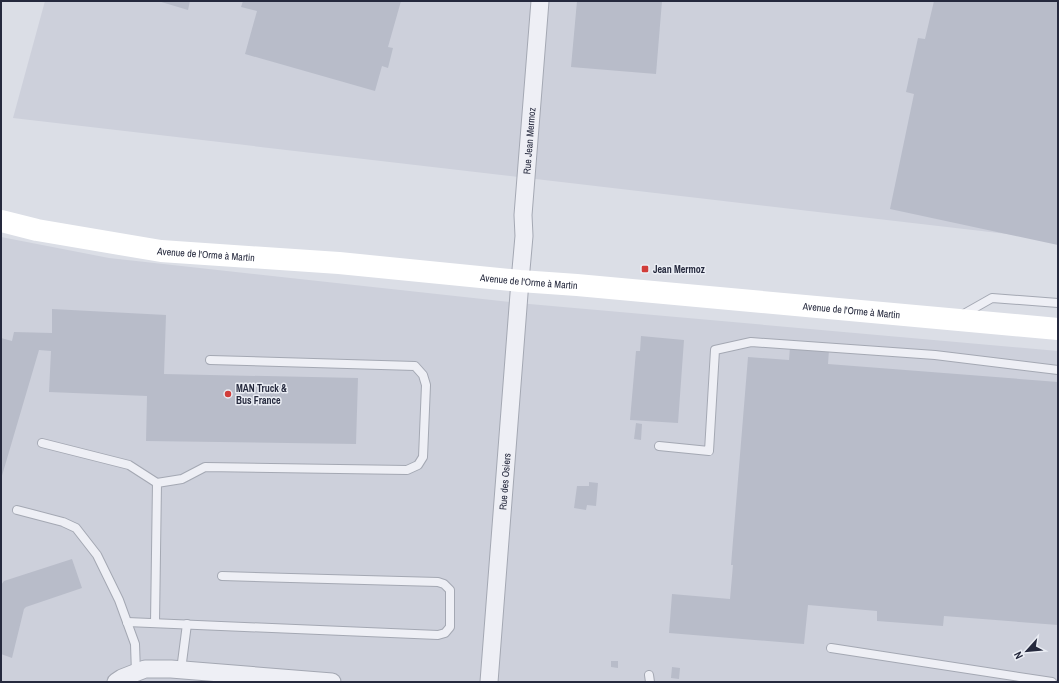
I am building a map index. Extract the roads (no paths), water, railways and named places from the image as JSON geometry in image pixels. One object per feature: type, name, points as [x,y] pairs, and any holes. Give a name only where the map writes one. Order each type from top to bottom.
[{"type":"main road","name":"Avenue de l'Orme à Martin","points":[[1,221],[37,230],[161,251],[339,263],[520,281],[1058,329]]},
{"type":"street","name":"Rue Jean Mermoz","points":[[520,281],[524,236],[523,215],[540,1]]},
{"type":"street","name":"Rue des Osiers","points":[[489,682],[520,281]]},
{"type":"street","points":[[116,682],[145,669],[181,670],[332,682]]},
{"type":"lane","points":[[952,320],[992,298],[1058,303]]},
{"type":"lane","points":[[659,446],[709,451],[715,350],[751,342],[935,355],[1058,370]]},
{"type":"lane","points":[[42,443],[130,465],[157,483],[182,479],[205,466],[408,470],[418,465],[423,457],[426,385],[423,375],[415,366],[210,360]]},
{"type":"lane","points":[[155,623],[157,483]]},
{"type":"lane","points":[[17,510],[63,522],[76,528],[97,555],[119,600],[135,644],[136,673]]},
{"type":"lane","points":[[127,622],[438,635],[445,633],[450,627],[450,590],[444,584],[438,582],[222,576]]},
{"type":"lane","points":[[181,670],[187,624]]},
{"type":"lane","points":[[831,648],[1052,682]]},
{"type":"place","name":"Jean Mermoz","points":[[645,269]]},
{"type":"place","name":"MAN Truck & Bus France","points":[[228,394]]}]
